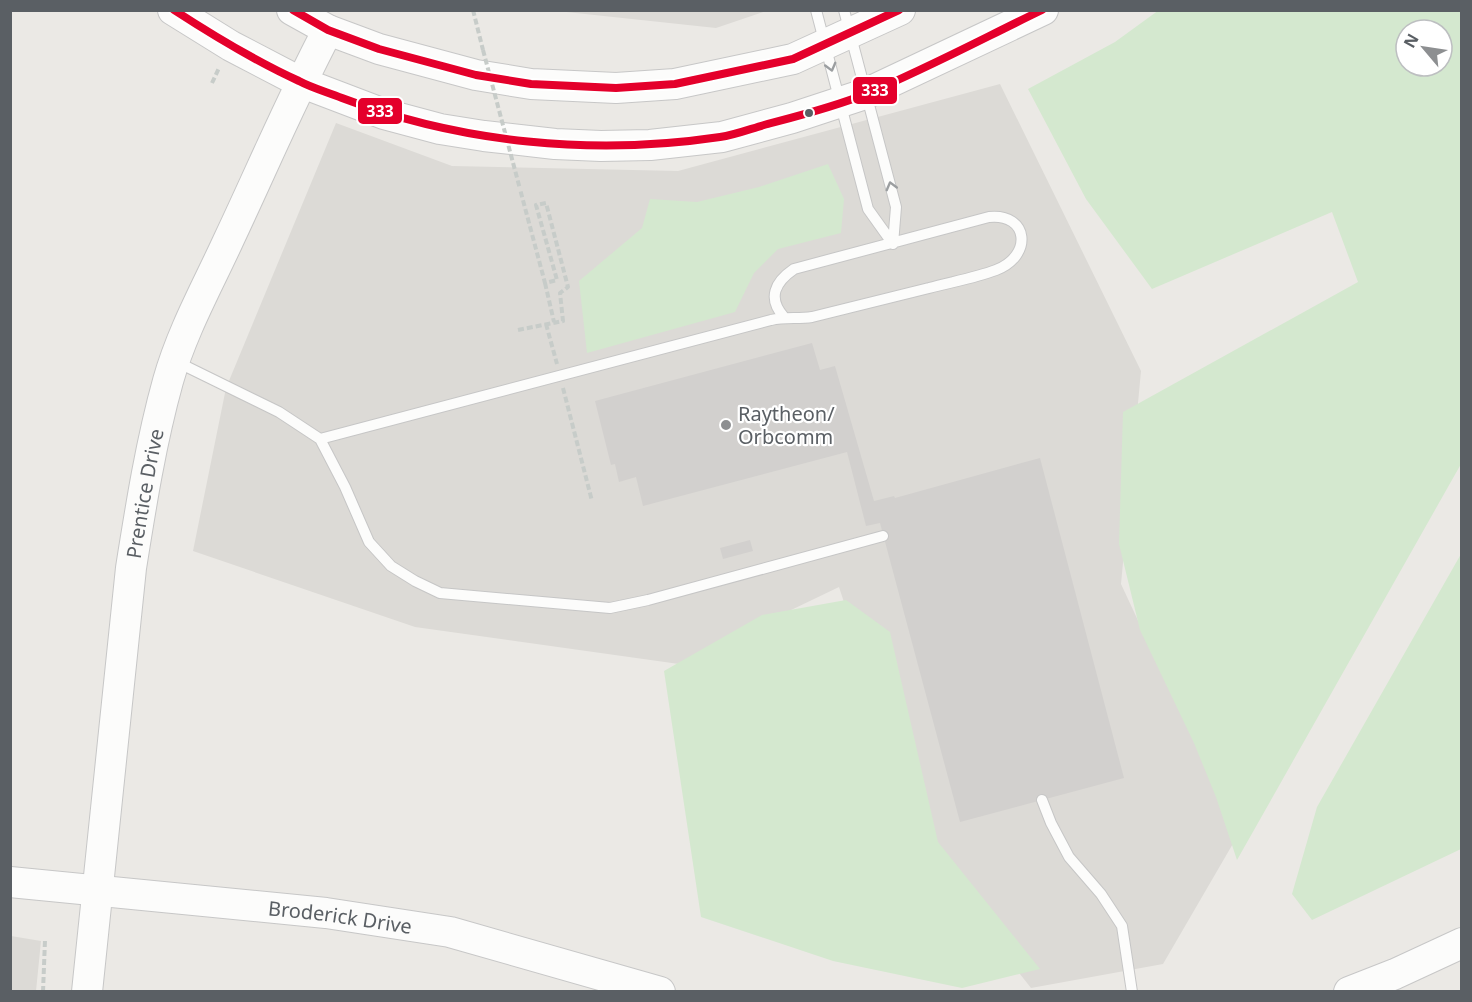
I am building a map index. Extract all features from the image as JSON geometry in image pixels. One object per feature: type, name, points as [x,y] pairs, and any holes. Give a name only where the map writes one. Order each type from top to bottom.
[{"type":"street","points":[[172,10],[231,46],[300,82],[384,114],[440,129],[555,144],[601,146],[650,145],[722,137],[853,98],[1043,10]]},
{"type":"street","points":[[292,10],[328,30],[379,50],[476,75],[531,84],[616,88],[675,84],[793,59],[840,29],[900,10]]},
{"type":"street","name":"Prentice Drive","points":[[87,992],[131,568],[151,452],[168,380],[201,298],[300,82],[328,30]]},
{"type":"street","name":"Broderick Drive","points":[[10,882],[326,913],[450,932],[617,987],[660,992]]},
{"type":"street","points":[[1349,992],[1395,974],[1461,943]]},
{"type":"lane","points":[[816,10],[840,29],[853,98],[868,209],[893,244]]},
{"type":"lane","points":[[840,29],[853,98],[896,207],[893,244]]},
{"type":"lane","points":[[1000,216],[1017,227],[1022,236],[1022,245],[1017,256],[998,269],[813,317],[793,320],[784,317],[775,302],[775,290],[783,277],[794,269],[989,217],[1000,216]]},
{"type":"lane","points":[[320,439],[784,317]]},
{"type":"lane","points":[[175,361],[279,411],[320,439],[345,487],[369,542],[391,566],[440,593],[610,608],[648,600],[883,536]]},
{"type":"lane","points":[[1042,800],[1068,857],[1101,894],[1122,926],[1132,992]]},
{"type":"path","points":[[473,10],[554,322]]},
{"type":"path","points":[[212,83],[219,68]]},
{"type":"path","points":[[518,330],[563,321],[560,293],[567,287],[546,203],[536,205],[557,280],[545,283]]},
{"type":"path","points":[[546,324],[592,501]]},
{"type":"path","points":[[43,992],[45,940]]},
{"type":"shaded area","points":[[766,10],[716,28],[557,11]]},
{"type":"shaded area","points":[[1000,84],[1141,371],[1121,584],[1238,835],[1163,964],[1031,988],[928,857],[839,587],[679,664],[415,627],[193,551],[226,388],[336,123],[452,166],[678,171]]},
{"type":"shaded area","points":[[11,936],[41,941],[36,991],[11,991]]},
{"type":"green space","points":[[1159,10],[1461,11],[1461,464],[1237,860],[1216,797],[1194,743],[1140,630],[1119,544],[1123,412],[1358,282],[1332,212],[1152,289],[1086,199],[1028,89],[1115,42]]},
{"type":"green space","points":[[828,164],[844,199],[841,233],[778,249],[754,273],[735,312],[587,353],[579,281],[642,228],[650,199],[697,202],[759,187]]},
{"type":"green space","points":[[1461,554],[1461,849],[1312,920],[1292,894],[1317,807]]},
{"type":"green space","points":[[846,600],[890,632],[938,842],[1040,969],[962,988],[833,961],[701,917],[664,671],[762,615]]},
{"type":"building","points":[[812,343],[820,370],[835,366],[874,501],[894,496],[895,498],[1040,458],[1124,778],[960,822],[880,523],[866,526],[847,452],[643,506],[636,477],[619,482],[615,464],[611,465],[595,401]]},
{"type":"building","points":[[750,540],[753,551],[723,559],[720,548]]},
{"type":"transit line","name":"333","points":[[174,10],[235,48],[314,88],[387,113],[433,126],[480,135],[528,142],[576,145],[672,143],[726,136],[816,111],[866,94],[911,74],[1042,10]]},
{"type":"transit line","name":"333","points":[[293,10],[328,30],[379,49],[476,75],[531,84],[616,88],[675,84],[793,59],[899,10]]},
{"type":"place","name":"Raytheon/ Orbcomm","points":[[726,425]]}]
